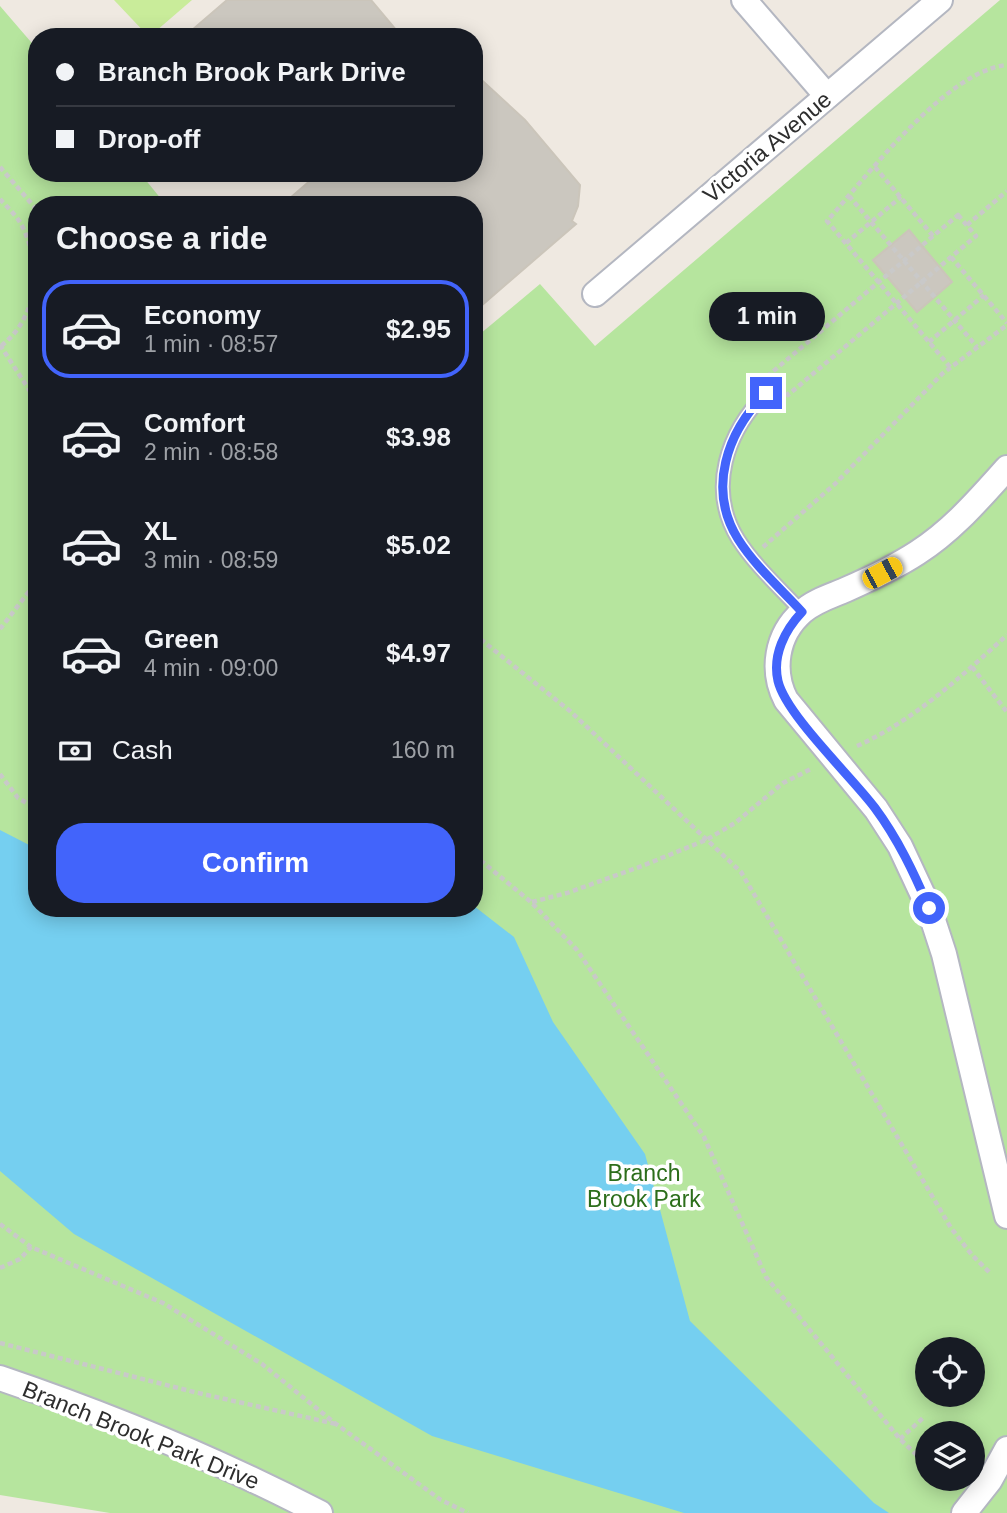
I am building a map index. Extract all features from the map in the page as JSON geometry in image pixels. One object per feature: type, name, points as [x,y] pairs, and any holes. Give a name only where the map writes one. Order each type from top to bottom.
[{"type":"street","points":[[744,0],[827,96]]},
{"type":"street","name":"Victoria Avenue","points":[[595,294],[940,0]]},
{"type":"street","points":[[1007,468],[961,519],[932,543],[891,568],[813,604],[802,612],[791,624],[781,645],[777,667],[780,688],[794,712],[876,809],[900,846],[929,908],[944,954],[1007,1216]]},
{"type":"street","name":"Branch Brook Park Drive","points":[[0,1378],[157,1439],[256,1481],[320,1513]]},
{"type":"street","points":[[964,1513],[990,1480],[1007,1449]]},
{"type":"lane","points":[[766,393],[747,414],[733,439],[724,469],[723,497],[728,519],[739,540],[802,612]]},
{"type":"path","points":[[950,367],[827,221],[916,122],[957,85],[984,69],[1007,65]]},
{"type":"path","points":[[0,167],[28,200]]},
{"type":"path","points":[[875,167],[933,236]]},
{"type":"path","points":[[967,225],[1007,191]]},
{"type":"path","points":[[849,196],[977,347]]},
{"type":"path","points":[[846,243],[901,197]]},
{"type":"path","points":[[0,199],[20,221],[28,239]]},
{"type":"path","points":[[958,215],[967,225],[976,236],[788,395],[770,374],[958,215]]},
{"type":"path","points":[[769,541],[835,484],[950,367],[1007,324],[951,257]]},
{"type":"path","points":[[929,342],[984,295]]},
{"type":"path","points":[[28,309],[10,340],[1,346],[28,388]]},
{"type":"path","points":[[0,629],[28,593]]},
{"type":"path","points":[[854,747],[887,732],[972,667],[1007,635]]},
{"type":"path","points":[[483,641],[570,711],[741,872],[951,1228],[991,1274]]},
{"type":"path","points":[[972,667],[1007,712]]},
{"type":"path","points":[[531,902],[567,893],[706,840],[735,823],[783,783],[812,769]]},
{"type":"path","points":[[0,774],[18,798],[28,804]]},
{"type":"path","points":[[483,862],[531,902],[577,950],[704,1137],[766,1278],[915,1453]]},
{"type":"path","points":[[0,1224],[31,1247],[163,1303],[262,1364],[336,1424],[441,1500],[468,1513]]},
{"type":"path","points":[[0,1268],[20,1259],[31,1247]]},
{"type":"path","points":[[0,1343],[194,1392],[336,1424]]},
{"type":"path","points":[[900,1439],[923,1418]]},
{"type":"green space","points":[[114,0],[192,0],[159,28],[140,28]]},
{"type":"green space","name":"Branch Brook Park","points":[[1000,0],[1007,0],[1007,1513],[110,1513],[0,1495],[0,6],[28,39],[28,182],[147,182],[159,196],[28,196],[28,917],[483,917],[483,332],[540,284],[595,346]]},
{"type":"water","points":[[0,830],[28,844],[28,917],[483,917],[483,913],[514,937],[553,1022],[645,1154],[690,1321],[874,1503],[889,1513],[684,1513],[432,1436],[74,1234],[0,1171]]},
{"type":"building","points":[[227,0],[371,0],[394,28],[194,28]]},
{"type":"building","points":[[483,81],[525,120],[580,185],[578,206],[572,221],[576,224],[483,304],[483,196],[292,196],[309,182],[483,182]]},
{"type":"building","points":[[909,230],[952,282],[917,312],[873,260]]},
{"type":"route","points":[[766,393],[747,414],[733,439],[722,483],[728,519],[739,540],[802,612],[791,624],[781,645],[777,667],[780,688],[794,712],[876,809],[900,846],[929,908]]}]
